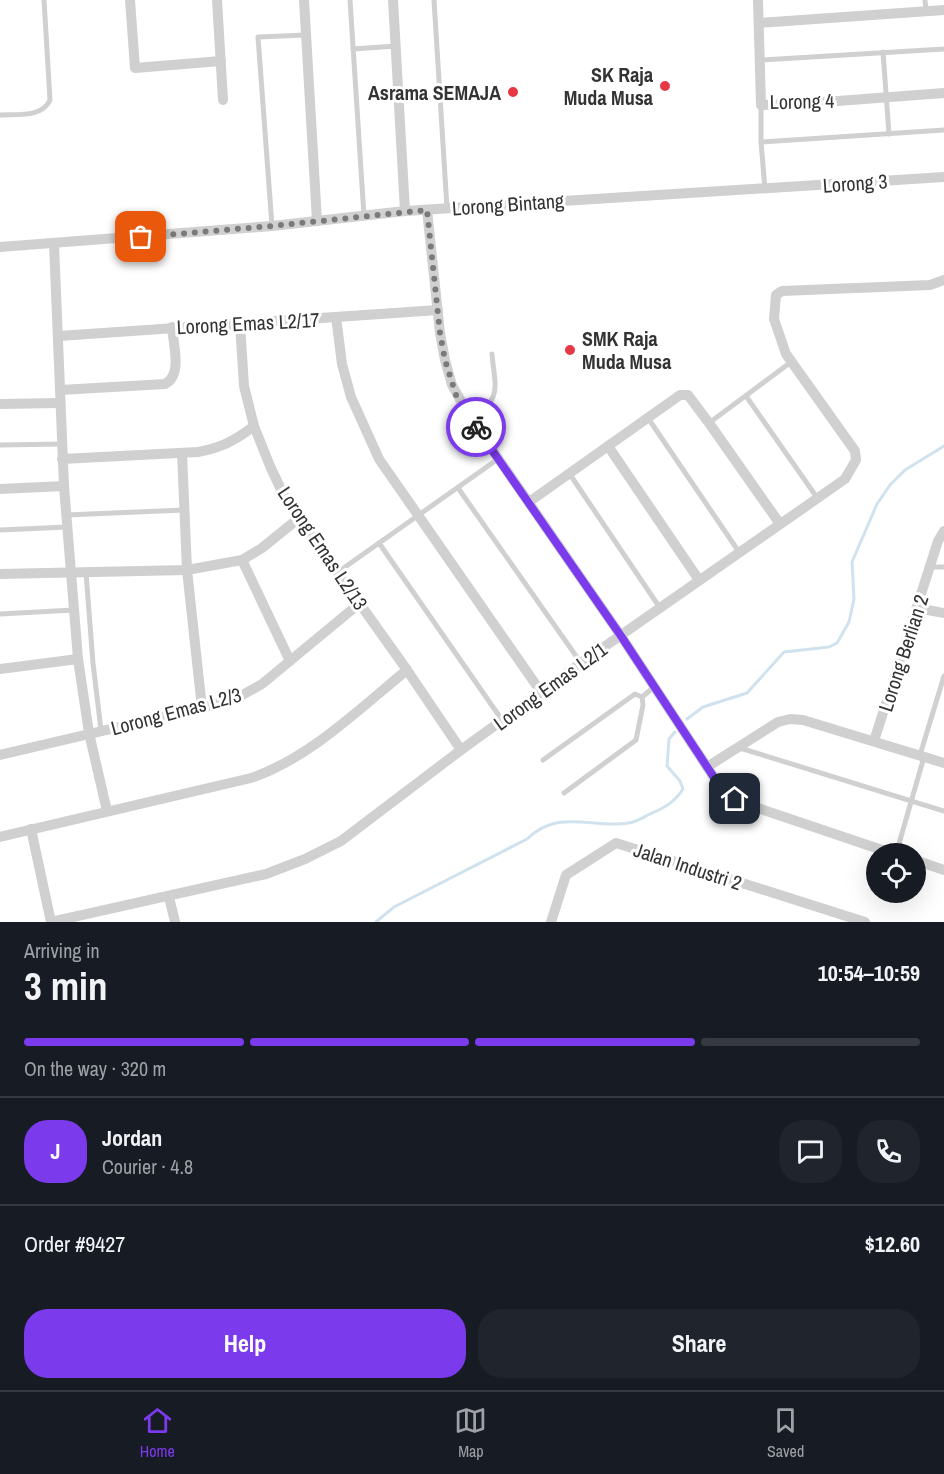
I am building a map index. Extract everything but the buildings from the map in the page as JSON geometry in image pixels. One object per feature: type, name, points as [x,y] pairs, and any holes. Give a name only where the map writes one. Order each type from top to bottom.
[{"type":"street","points":[[130,0],[135,68],[221,61]]},
{"type":"street","points":[[217,0],[223,100]]},
{"type":"street","points":[[304,0],[317,221]]},
{"type":"street","points":[[393,0],[405,211]]},
{"type":"street","name":"Lorong 4","points":[[758,0],[761,105],[944,93]]},
{"type":"street","points":[[760,23],[926,5],[944,10]]},
{"type":"street","name":"Lorong 3","points":[[765,189],[944,177]]},
{"type":"street","name":"Lorong Bintang","points":[[0,247],[272,226],[405,211],[765,189]]},
{"type":"street","points":[[427,210],[440,333],[452,385],[471,419],[621,636],[707,767],[726,792],[746,804],[866,844]]},
{"type":"street","points":[[54,244],[62,459],[78,659],[89,733],[107,811]]},
{"type":"street","name":"Lorong Emas L2/1","points":[[51,922],[266,874],[314,855],[341,841],[581,663],[845,480],[856,460],[855,452],[786,354],[774,319],[776,295],[783,291],[930,285],[944,280]]},
{"type":"street","name":"Lorong Emas L2/17","points":[[59,336],[438,310]]},
{"type":"street","points":[[336,317],[342,364],[351,397],[380,459],[541,693]]},
{"type":"street","name":"Lorong Emas L2/13","points":[[240,324],[244,387],[254,426],[286,500],[408,670],[461,750]]},
{"type":"street","points":[[60,390],[165,384],[172,381],[176,373],[172,327]]},
{"type":"street","points":[[529,502],[680,395],[688,395],[780,524]]},
{"type":"street","points":[[0,404],[60,403]]},
{"type":"street","points":[[62,459],[182,453],[215,448],[234,441],[254,426]]},
{"type":"street","points":[[608,446],[699,580]]},
{"type":"street","points":[[182,453],[187,570],[202,708]]},
{"type":"street","points":[[0,489],[64,486]]},
{"type":"street","points":[[0,574],[187,570],[242,561],[299,518]]},
{"type":"street","name":"Lorong Berlian 2","points":[[874,741],[938,541],[944,531]]},
{"type":"street","points":[[242,561],[291,661]]},
{"type":"street","name":"Lorong Emas L2/3","points":[[0,755],[202,708],[245,693],[262,684],[360,603]]},
{"type":"street","points":[[917,608],[944,613]]},
{"type":"street","points":[[0,669],[78,659]]},
{"type":"street","points":[[0,837],[251,778],[271,771],[291,761],[408,670]]},
{"type":"street","points":[[707,767],[778,723],[790,719],[803,720],[944,764]]},
{"type":"street","points":[[31,830],[51,922]]},
{"type":"street","name":"Jalan Industri 2","points":[[551,922],[566,875],[616,843],[865,922]]},
{"type":"street","points":[[926,864],[944,870]]},
{"type":"street","points":[[169,897],[175,922]]},
{"type":"lane","points":[[0,115],[40,112],[50,100],[44,0]]},
{"type":"lane","points":[[350,0],[364,216]]},
{"type":"lane","points":[[434,0],[447,208]]},
{"type":"lane","points":[[272,226],[258,37],[306,35]]},
{"type":"lane","points":[[353,49],[396,46]]},
{"type":"lane","points":[[761,60],[944,49]]},
{"type":"lane","points":[[883,52],[889,134]]},
{"type":"lane","points":[[761,105],[765,189]]},
{"type":"lane","points":[[761,142],[944,130]]},
{"type":"lane","points":[[471,419],[490,405],[495,394],[492,354]]},
{"type":"lane","points":[[710,423],[791,362]]},
{"type":"lane","points":[[746,396],[818,499]]},
{"type":"lane","points":[[648,417],[739,552]]},
{"type":"lane","points":[[0,445],[62,444]]},
{"type":"lane","points":[[338,572],[498,459]]},
{"type":"lane","points":[[569,473],[660,609]]},
{"type":"lane","points":[[458,488],[581,663]]},
{"type":"lane","points":[[66,515],[185,510]]},
{"type":"lane","points":[[0,530],[67,527]]},
{"type":"lane","points":[[379,543],[502,720]]},
{"type":"lane","points":[[930,567],[944,567]]},
{"type":"lane","points":[[86,573],[101,730]]},
{"type":"lane","points":[[0,614],[75,610]]},
{"type":"lane","points":[[898,843],[944,676]]},
{"type":"lane","points":[[642,697],[655,687]]},
{"type":"lane","points":[[543,760],[635,694],[642,697]]},
{"type":"lane","points":[[564,793],[636,740],[643,705],[642,697]]},
{"type":"lane","points":[[738,747],[944,811]]},
{"type":"waterway","points":[[687,719],[703,707],[747,693],[784,652],[829,647],[837,643],[849,622],[854,599],[852,562],[877,504],[890,485],[905,470],[944,446]]},
{"type":"waterway","points":[[376,922],[394,907],[527,839],[551,824],[563,822],[629,823],[664,807],[673,801],[683,789],[680,781],[667,766],[669,739],[675,732]]},
{"type":"way so far","points":[[141,237],[427,210],[445,360],[456,395],[476,427]]},
{"type":"place","name":"SK Raja Muda Musa","points":[[665,86]]},
{"type":"place","name":"Asrama SEMAJA","points":[[513,92]]},
{"type":"place","name":"SMK Raja Muda Musa","points":[[570,350]]},
{"type":"route","points":[[476,427],[621,636],[719,785],[735,799]]}]
